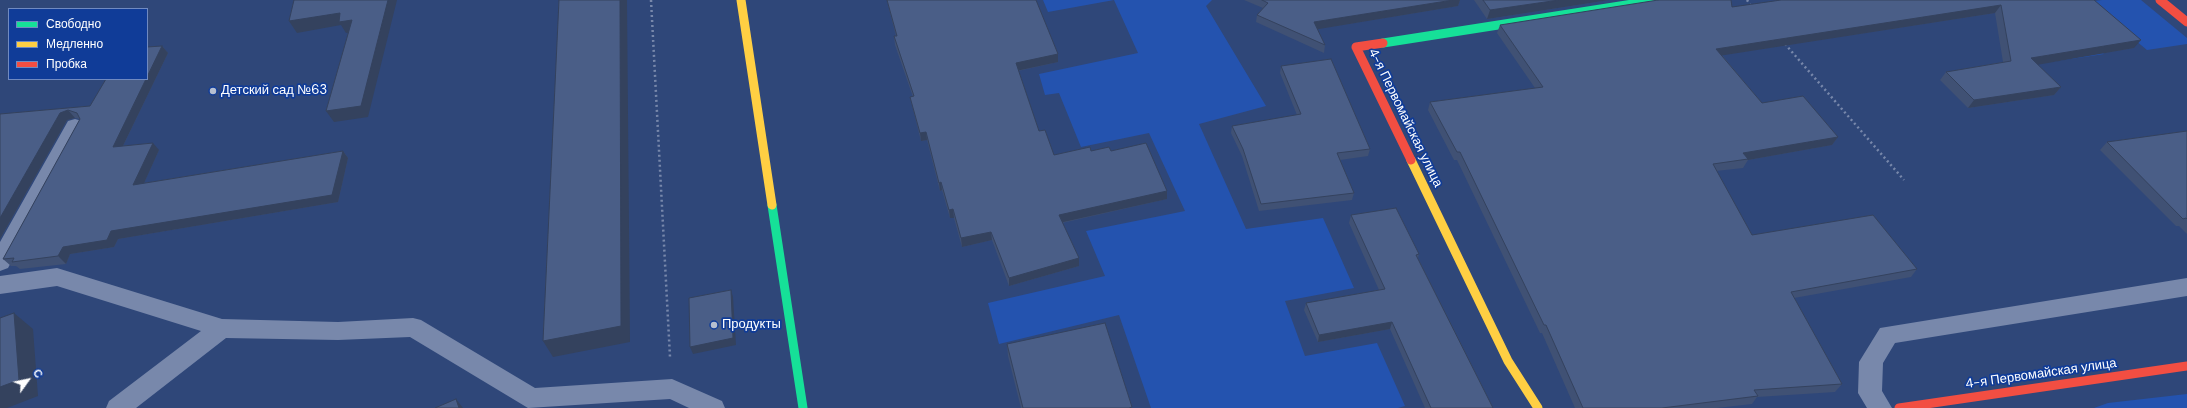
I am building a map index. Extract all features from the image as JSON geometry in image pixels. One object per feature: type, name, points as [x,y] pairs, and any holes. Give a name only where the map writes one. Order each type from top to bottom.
[{"type":"street","points":[[741,0],[803,408]]},
{"type":"street","name":"4-я Первомайская улица","points":[[1538,408],[1508,361],[1356,47],[1658,0]]},
{"type":"street","points":[[2160,0],[2187,22]]},
{"type":"street","name":"4-я Первомайская улица","points":[[1899,408],[2187,366]]},
{"type":"lane","points":[[0,262],[75,126]]},
{"type":"lane","points":[[0,285],[57,277],[222,328],[338,331],[413,327],[532,399],[672,389],[713,408]]},
{"type":"lane","points":[[1880,408],[1870,392],[1871,362],[1888,335],[2187,287]]},
{"type":"lane","points":[[118,408],[222,328]]},
{"type":"path","points":[[651,0],[672,389]]},
{"type":"path","points":[[1746,0],[1752,6]]},
{"type":"path","points":[[1783,42],[1904,180]]},
{"type":"shaded area","points":[[1043,0],[1114,0],[1048,12]]},
{"type":"shaded area","points":[[1114,0],[1212,0],[1206,6],[1266,106],[1199,124],[1246,229],[1323,218],[1354,288],[1285,301],[1305,356],[1377,343],[1405,406],[1398,408],[1151,408],[1119,315],[999,344],[988,303],[1105,276],[1086,231],[1185,211],[1149,133],[1081,147],[1059,93],[1045,95],[1039,74],[1138,53]]},
{"type":"shaded area","points":[[2102,0],[2141,0],[2187,38],[2187,44],[2147,50],[2123,30],[2084,36],[2104,54],[2051,62],[2010,24],[2062,6]]},
{"type":"shaded area","points":[[2187,394],[2187,408],[2094,408],[2108,403]]},
{"type":"building","points":[[294,0],[388,0],[361,106],[326,111],[352,20],[339,22],[340,13],[289,21]]},
{"type":"building","points":[[559,0],[620,0],[621,326],[543,341]]},
{"type":"building","points":[[887,0],[1036,0],[1058,54],[1016,63],[1039,131],[1045,130],[1054,155],[1090,147],[1091,151],[1109,147],[1111,151],[1146,143],[1167,191],[1059,215],[1079,258],[1009,278],[991,232],[961,238],[953,209],[949,210],[941,182],[939,183],[926,132],[920,133],[910,97],[914,96],[894,36],[897,36]]},
{"type":"building","points":[[1262,0],[1453,0],[1314,22],[1325,45],[1257,15],[1268,3]]},
{"type":"building","points":[[1483,0],[1559,0],[1490,10]]},
{"type":"building","points":[[1658,0],[1731,0],[1732,7],[1781,0],[2094,0],[2141,40],[2031,58],[2061,87],[1974,100],[1946,72],[2011,61],[2001,5],[1716,49],[1762,103],[1803,96],[1838,137],[1743,153],[1748,159],[1713,164],[1752,235],[1873,215],[1917,269],[1791,292],[1842,384],[1754,390],[1758,396],[1662,408],[1583,408],[1546,325],[1544,325],[1460,152],[1457,152],[1430,102],[1543,87],[1500,25]]},
{"type":"building","points":[[162,46],[148,75],[148,47]]},
{"type":"building","points":[[1331,59],[1370,149],[1337,153],[1354,193],[1261,204],[1243,149],[1232,126],[1301,114],[1281,66]]},
{"type":"building","points":[[105,80],[146,80],[113,147],[153,143],[133,185],[343,151],[332,195],[111,231],[107,240],[63,247],[58,256],[12,262],[14,258],[3,259],[80,119],[77,113],[68,110],[60,113],[0,218],[0,114],[90,106]]},
{"type":"building","points":[[2187,131],[2187,219],[2183,219],[2107,142]]},
{"type":"building","points":[[1396,208],[1419,254],[1416,255],[1493,408],[1431,408],[1392,322],[1319,335],[1306,303],[1385,289],[1351,215]]},
{"type":"building","name":"Продукты","points":[[731,290],[733,338],[690,347],[689,298]]},
{"type":"building","points":[[14,313],[19,380],[0,387],[0,318]]},
{"type":"building","points":[[1105,323],[1132,407],[1023,408],[1007,344]]},
{"type":"building","points":[[456,399],[459,408],[435,408]]},
{"type":"traffic: fast","points":[[1383,43],[1658,0]]},
{"type":"traffic: fast","points":[[772,205],[803,408]]},
{"type":"traffic: slow","points":[[741,0],[772,205]]},
{"type":"traffic: slow","points":[[1411,160],[1508,361],[1538,408]]},
{"type":"traffic: jam","points":[[2160,0],[2187,22]]},
{"type":"traffic: jam","points":[[1383,43],[1356,47],[1411,160]]},
{"type":"traffic: jam","points":[[1899,408],[2187,366]]},
{"type":"place","name":"Детский сад №63","points":[[213,91]]},
{"type":"place","name":"Продукты","points":[[714,325]]}]
